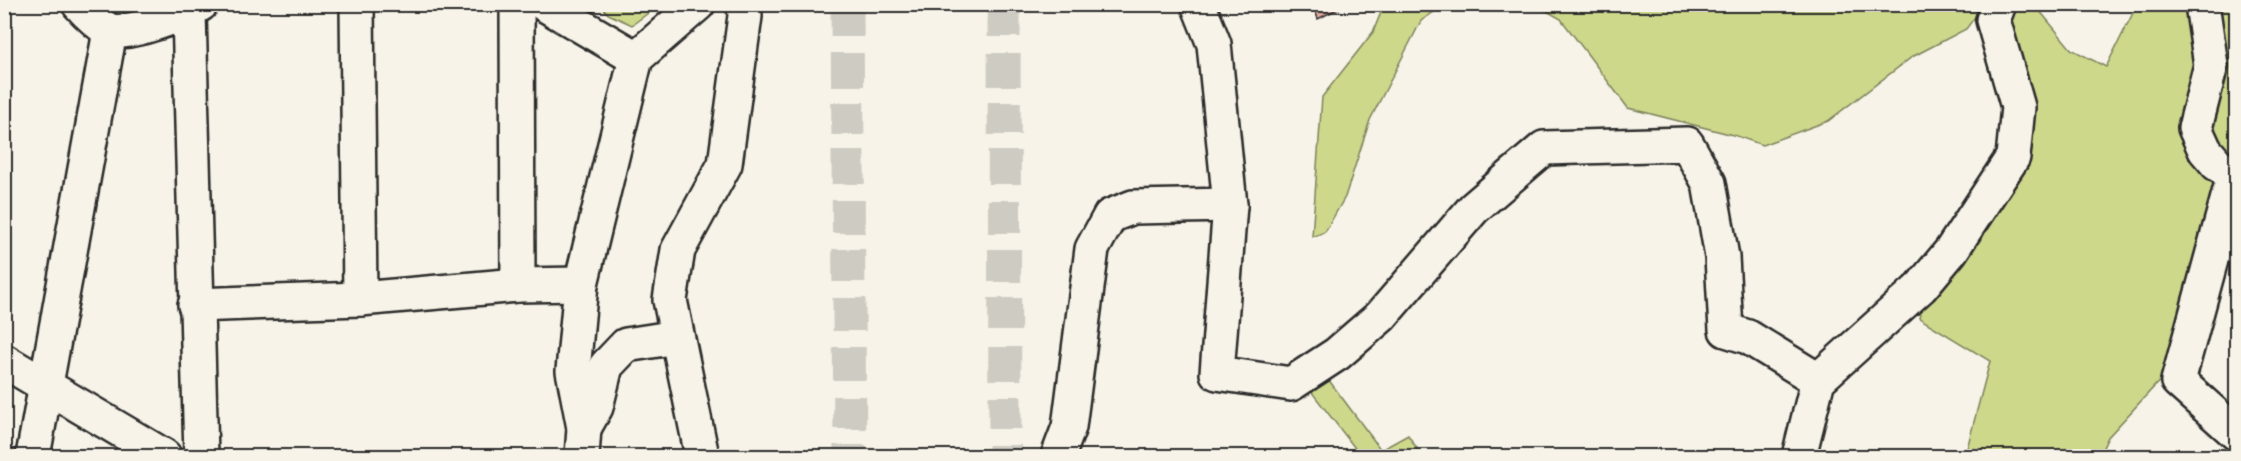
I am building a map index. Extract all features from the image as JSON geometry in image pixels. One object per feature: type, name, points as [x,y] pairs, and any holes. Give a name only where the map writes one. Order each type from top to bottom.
[{"type":"street","points":[[79,4],[85,12],[110,31],[131,30],[195,9],[195,305],[201,456]]},
{"type":"street","points":[[357,4],[360,299]]},
{"type":"street","points":[[517,4],[518,285]]},
{"type":"street","points":[[544,4],[636,58]]},
{"type":"street","points":[[583,442],[573,371],[581,284],[636,58],[698,4]]},
{"type":"street","points":[[702,456],[670,300],[678,250],[725,164],[745,16],[744,4]]},
{"type":"street","points":[[1198,4],[1214,44],[1230,205],[1217,373],[1291,384],[1338,354],[1381,316],[1474,208],[1544,148],[1687,144],[1709,183],[1722,257],[1726,330],[1748,337],[1818,380]]},
{"type":"street","points":[[1799,456],[1818,380],[1921,287],[1951,251],[2013,156],[2018,107],[1993,20],[1999,4]]},
{"type":"street","points":[[2202,4],[2211,65],[2195,129],[2205,150],[2217,164],[2235,173],[2178,381],[2236,433]]},
{"type":"street","points":[[33,456],[110,31]]},
{"type":"street","points":[[1058,456],[1069,427],[1092,249],[1110,216],[1133,207],[1230,205]]},
{"type":"street","points":[[195,305],[360,299],[518,285],[581,284]]},
{"type":"street","points":[[583,442],[596,407],[606,366],[626,345],[677,337]]},
{"type":"street","points":[[4,361],[164,456]]},
{"type":"green space","points":[[1599,4],[1984,5],[1966,29],[1912,57],[1828,121],[1762,145],[1737,136],[1628,108],[1561,19],[1536,5],[1583,5],[1584,8]]},
{"type":"green space","points":[[96,5],[164,5],[136,21]]},
{"type":"green space","points":[[601,5],[659,5],[632,25],[608,14]]},
{"type":"green space","points":[[1384,5],[1444,5],[1421,21],[1370,120],[1345,197],[1325,232],[1312,237],[1322,97],[1373,32]]},
{"type":"green space","points":[[2012,5],[2035,5],[2071,49],[2106,67],[2137,5],[2236,5],[2236,149],[2216,195],[2164,376],[2108,437],[2099,456],[1965,456],[1990,361],[1919,318],[1923,304],[2022,164],[2006,44]]},
{"type":"green space","points":[[1328,379],[1381,450],[1408,435],[1422,456],[1361,456],[1307,386]]},
{"type":"building","points":[[1313,4],[1347,4],[1318,19]]},
{"type":"tunnel","points":[[847,4],[850,456]]},
{"type":"tunnel","points":[[1004,4],[1005,456]]}]
